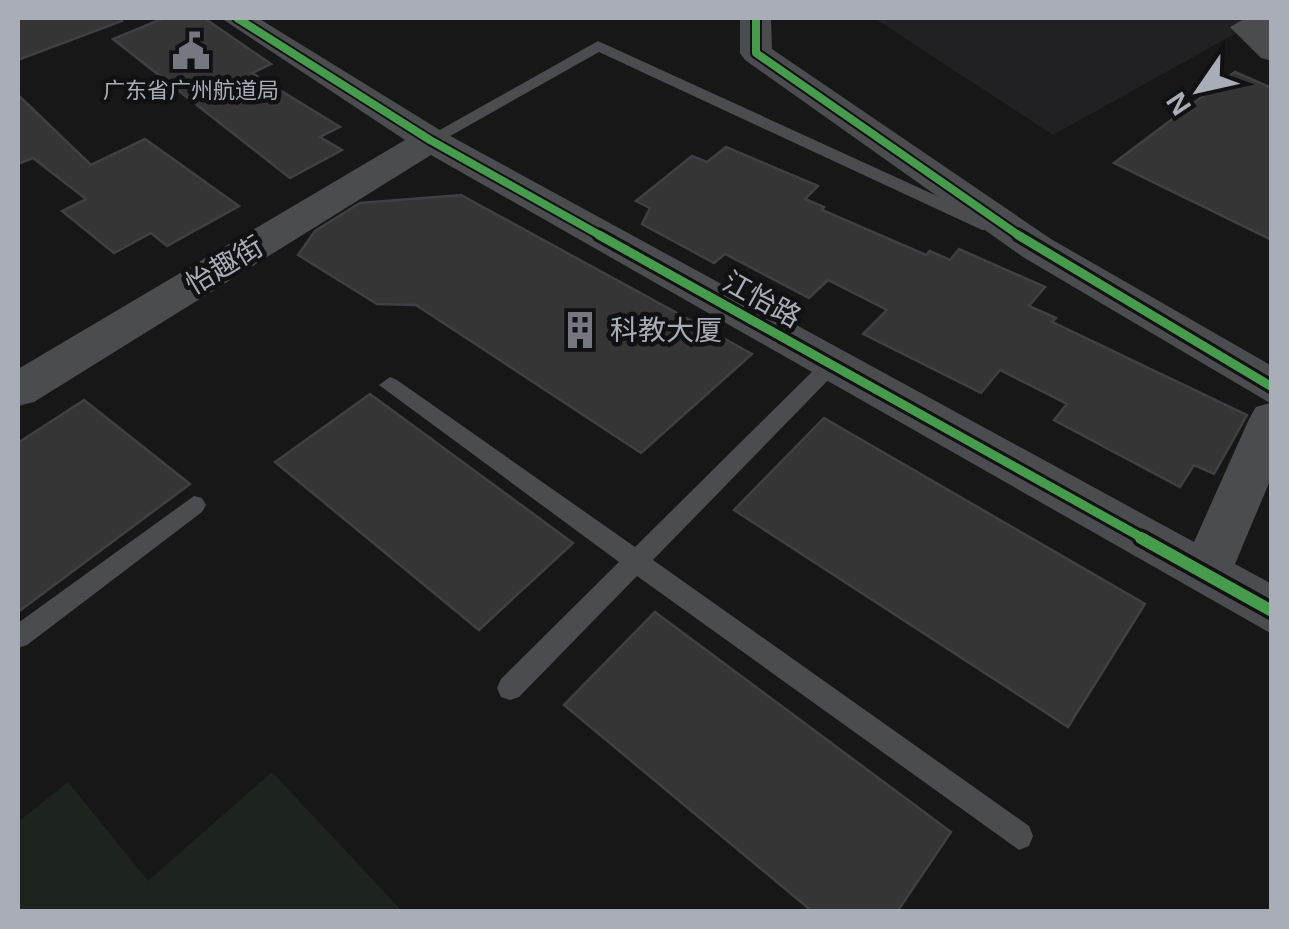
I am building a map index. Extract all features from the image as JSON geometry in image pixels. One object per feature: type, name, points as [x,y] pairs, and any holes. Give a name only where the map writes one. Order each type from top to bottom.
[{"type":"street","name":"江怡路","points":[[236,18],[430,140],[1272,611]]},
{"type":"street","points":[[756,18],[756,53],[1037,248],[1272,388]]},
{"type":"street","points":[[1272,26],[1246,27],[1272,51]]},
{"type":"street","name":"怡趣街","points":[[18,390],[430,140]]},
{"type":"street","points":[[1206,572],[1272,419]]},
{"type":"lane","points":[[430,140],[598,46],[1037,248]]},
{"type":"lane","points":[[510,688],[832,364]]},
{"type":"lane","points":[[390,386],[1019,836]]},
{"type":"lane","points":[[18,638],[194,504]]},
{"type":"shaded area","points":[[874,18],[1263,18],[1053,135]]},
{"type":"shaded area","points":[[272,772],[402,911],[18,911],[18,822],[68,782],[148,881]]},
{"type":"building","points":[[18,18],[122,18],[122,21],[18,60]]},
{"type":"building","points":[[164,18],[204,18],[271,64],[252,73],[340,127],[320,137],[342,150],[290,178],[113,39]]},
{"type":"building","points":[[1235,72],[1272,88],[1272,240],[1114,163]]},
{"type":"building","points":[[18,95],[91,165],[145,139],[239,206],[167,246],[151,233],[114,253],[62,211],[86,199],[33,158],[18,164]]},
{"type":"building","points":[[726,147],[818,186],[805,199],[824,207],[822,210],[926,255],[930,251],[950,260],[959,249],[1045,287],[1029,306],[1056,318],[1052,322],[1247,415],[1214,474],[1194,465],[1180,487],[1054,420],[1067,404],[1000,370],[981,393],[863,334],[887,310],[828,280],[809,298],[725,254],[714,263],[642,224],[650,208],[636,201],[692,156],[707,162]]},
{"type":"building","name":"科教大厦","points":[[461,195],[752,354],[641,453],[416,305],[377,304],[298,255],[315,231],[360,203]]},
{"type":"building","points":[[370,394],[573,543],[479,630],[275,462]]},
{"type":"building","points":[[84,400],[190,484],[18,612],[18,443]]},
{"type":"building","points":[[824,418],[1145,604],[1068,727],[734,510]]},
{"type":"building","points":[[655,612],[951,832],[897,912],[813,912],[564,705]]},
{"type":"cycle path","points":[[237,18],[430,140],[1272,611]]},
{"type":"cycle path","points":[[756,18],[756,53],[1037,248],[1272,387]]},
{"type":"place","name":"广东省广州航道局","points":[[191,51]]},
{"type":"place","name":"科教大厦","points":[[580,330]]}]
